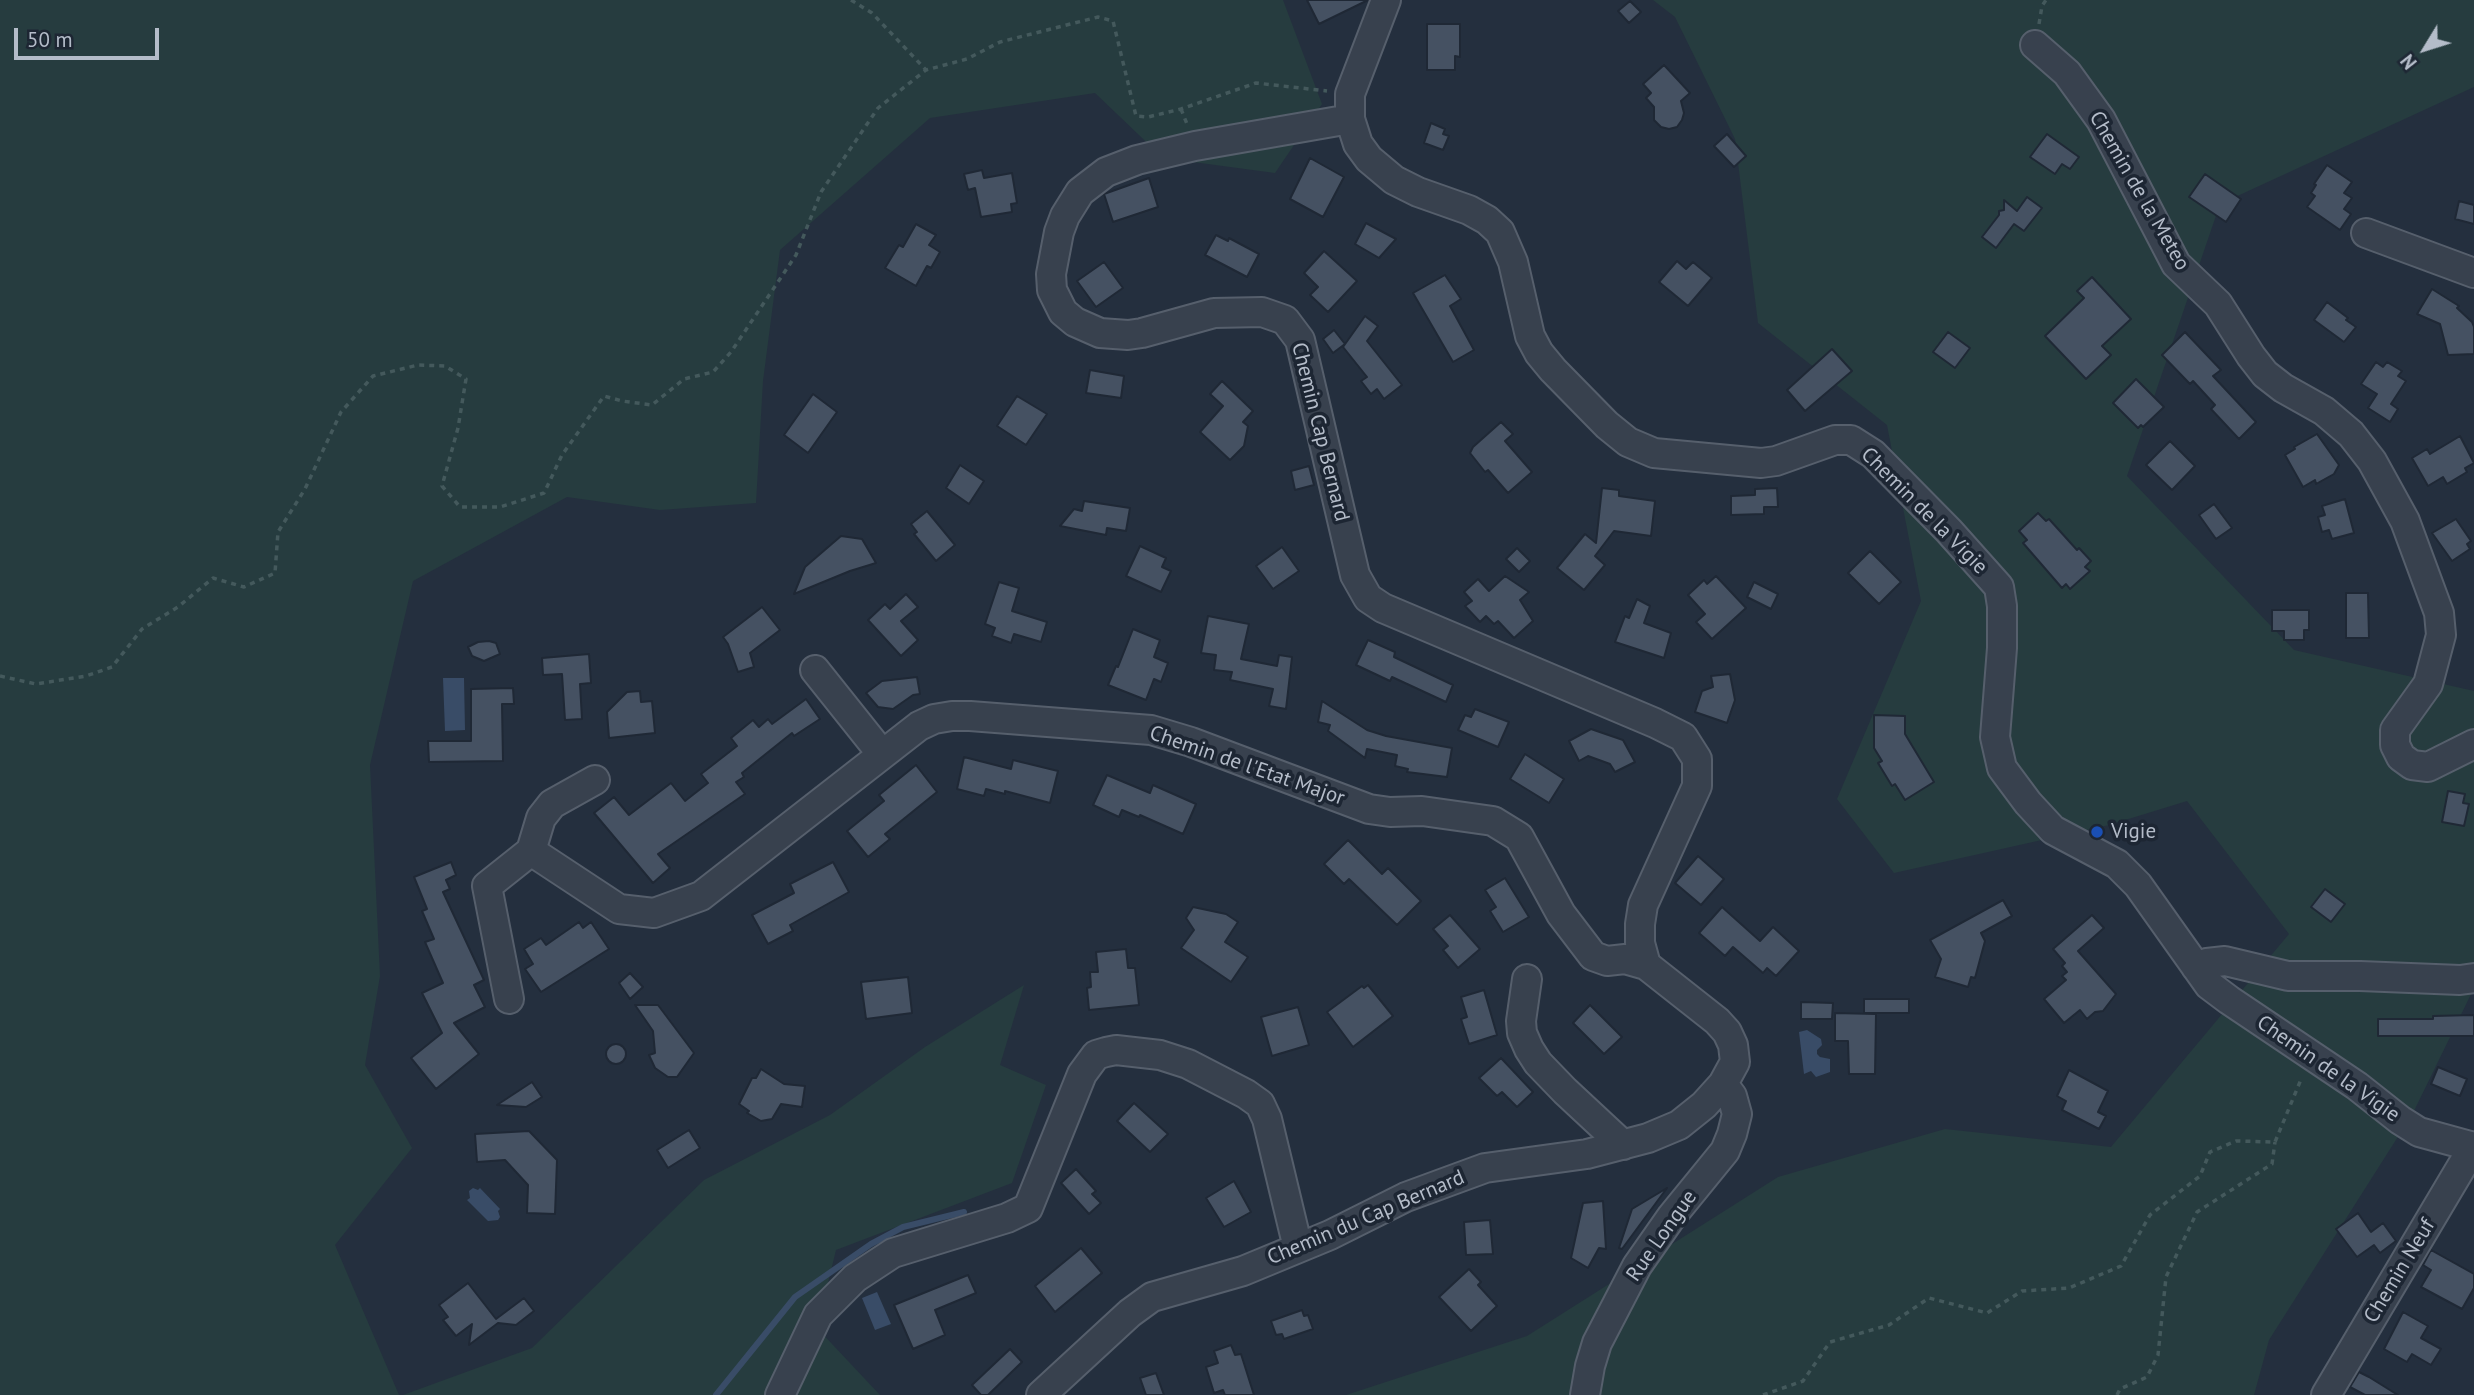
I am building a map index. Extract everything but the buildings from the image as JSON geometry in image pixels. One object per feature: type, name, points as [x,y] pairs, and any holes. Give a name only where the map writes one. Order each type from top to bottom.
[{"type":"street","points":[[1350,107],[1387,0]]},
{"type":"street","name":"Chemin de la Meteo","points":[[2035,45],[2067,73],[2101,120],[2176,264],[2218,303],[2265,374],[2283,388],[2324,411],[2351,434],[2372,461],[2405,521],[2439,613],[2441,635],[2428,684],[2395,730],[2395,745],[2402,757],[2412,765],[2428,767],[2474,744]]},
{"type":"street","name":"Chemin Cap Bernard","points":[[1350,107],[1137,160],[1106,172],[1080,192],[1065,216],[1051,274],[1052,290],[1063,312],[1074,322],[1100,333],[1142,333],[1214,313],[1262,312],[1285,320],[1300,340],[1355,575],[1368,598],[1383,608],[1683,737],[1697,760],[1697,786],[1643,905],[1640,943],[1646,965]]},
{"type":"street","name":"Chemin de la Vigie","points":[[1350,107],[1358,144],[1369,159],[1394,180],[1418,192],[1469,210],[1487,220],[1500,232],[1513,262],[1527,327],[1539,353],[1598,416],[1628,442],[1654,453],[1744,463],[1776,461],[1835,440],[1851,440],[1873,454],[1949,531],[1998,587],[2002,606],[2002,648],[1995,737],[2002,768],[2028,803],[2053,830],[2117,864],[2138,884],[2209,985],[2420,1132],[2473,1147]]},
{"type":"street","points":[[2366,233],[2474,273]]},
{"type":"street","points":[[815,670],[882,754]]},
{"type":"street","name":"Chemin de l'Etat Major","points":[[531,851],[619,909],[654,913],[701,896],[882,754],[919,726],[934,719],[952,716],[1151,730],[1191,742],[1369,809],[1390,812],[1422,811],[1493,821],[1519,837],[1561,914],[1592,956],[1607,961],[1625,959],[1646,965]]},
{"type":"street","points":[[509,999],[487,886],[531,851],[541,818],[552,804],[595,780]]},
{"type":"street","points":[[2196,967],[2225,961],[2288,976],[2460,980],[2474,978]]},
{"type":"street","name":"Chemin du Cap Bernard","points":[[1041,1395],[1130,1313],[1152,1297],[1243,1271],[1406,1197],[1485,1168],[1587,1154],[1648,1138],[1679,1125],[1704,1105],[1723,1084],[1735,1062],[1733,1045],[1727,1032],[1717,1021],[1646,965]]},
{"type":"street","points":[[1527,979],[1521,1021],[1522,1033],[1529,1049],[1538,1063],[1565,1091],[1623,1144]]},
{"type":"street","points":[[780,1395],[818,1315],[855,1279],[893,1253],[1018,1214],[1028,1208],[1082,1074],[1096,1055],[1106,1052],[1116,1050],[1160,1055],[1188,1064],[1260,1104],[1267,1119],[1298,1248]]},
{"type":"street","name":"Rue Longue","points":[[1584,1395],[1597,1343],[1637,1266],[1672,1216],[1725,1151],[1737,1114],[1732,1096],[1723,1084]]},
{"type":"street","name":"Chemin Neuf","points":[[2326,1395],[2473,1147]]},
{"type":"path","points":[[851,0],[872,13],[902,48],[926,70]]},
{"type":"path","points":[[0,676],[36,684],[86,676],[112,667],[142,629],[178,607],[213,578],[244,587],[275,573],[278,532],[305,489],[341,412],[373,376],[418,365],[445,366],[466,379],[458,428],[442,486],[460,507],[500,507],[544,493],[562,455],[604,396],[652,405],[684,379],[713,372],[731,352],[796,255],[821,192],[878,108],[926,70],[967,59],[1000,42],[1098,17],[1113,21],[1136,116],[1148,117],[1181,109],[1256,83],[1350,107]]},
{"type":"path","points":[[2117,1395],[2120,1389],[2147,1377],[2158,1355],[2166,1277],[2197,1212],[2272,1164],[2275,1142],[2311,1056]]},
{"type":"path","points":[[1763,1395],[1803,1381],[1830,1342],[1889,1325],[1929,1298],[1987,1313],[2022,1291],[2069,1288],[2121,1266],[2150,1214],[2200,1176],[2210,1152],[2236,1141],[2275,1142]]},
{"type":"green space","points":[[0,0],[1283,0],[1322,104],[1275,173],[1163,158],[1095,93],[930,118],[780,250],[763,381],[756,503],[660,510],[567,497],[413,581],[370,765],[380,976],[365,1065],[412,1148],[335,1245],[399,1395],[0,1395]]},
{"type":"green space","points":[[1653,0],[2474,0],[2474,87],[2220,204],[2127,476],[2294,650],[2474,691],[2474,988],[2413,1113],[2269,1340],[2254,1395],[1346,1395],[1527,1336],[1778,1177],[1945,1129],[2111,1147],[2289,934],[2187,801],[2109,825],[1894,873],[1837,799],[1921,601],[1887,425],[1758,323],[1735,139],[1675,17]]},
{"type":"green space","points":[[1024,985],[1000,1065],[1046,1085],[1012,1183],[836,1250],[817,1328],[880,1395],[403,1395],[532,1348],[704,1180],[830,1115],[925,1047]]},
{"type":"water","points":[[443,678],[464,678],[465,730],[445,731]]},
{"type":"water","points":[[1807,1030],[1821,1039],[1822,1045],[1817,1054],[1830,1059],[1830,1072],[1816,1077],[1811,1071],[1804,1074],[1799,1032]]},
{"type":"water","points":[[480,1188],[500,1209],[498,1220],[488,1221],[467,1200],[470,1198],[469,1191]]},
{"type":"water","points":[[877,1292],[891,1324],[875,1330],[862,1298]]},
{"type":"waterway","points":[[716,1395],[795,1297],[871,1244],[903,1227],[964,1212]]},
{"type":"place","name":"Vigie","points":[[2097,832]]}]
